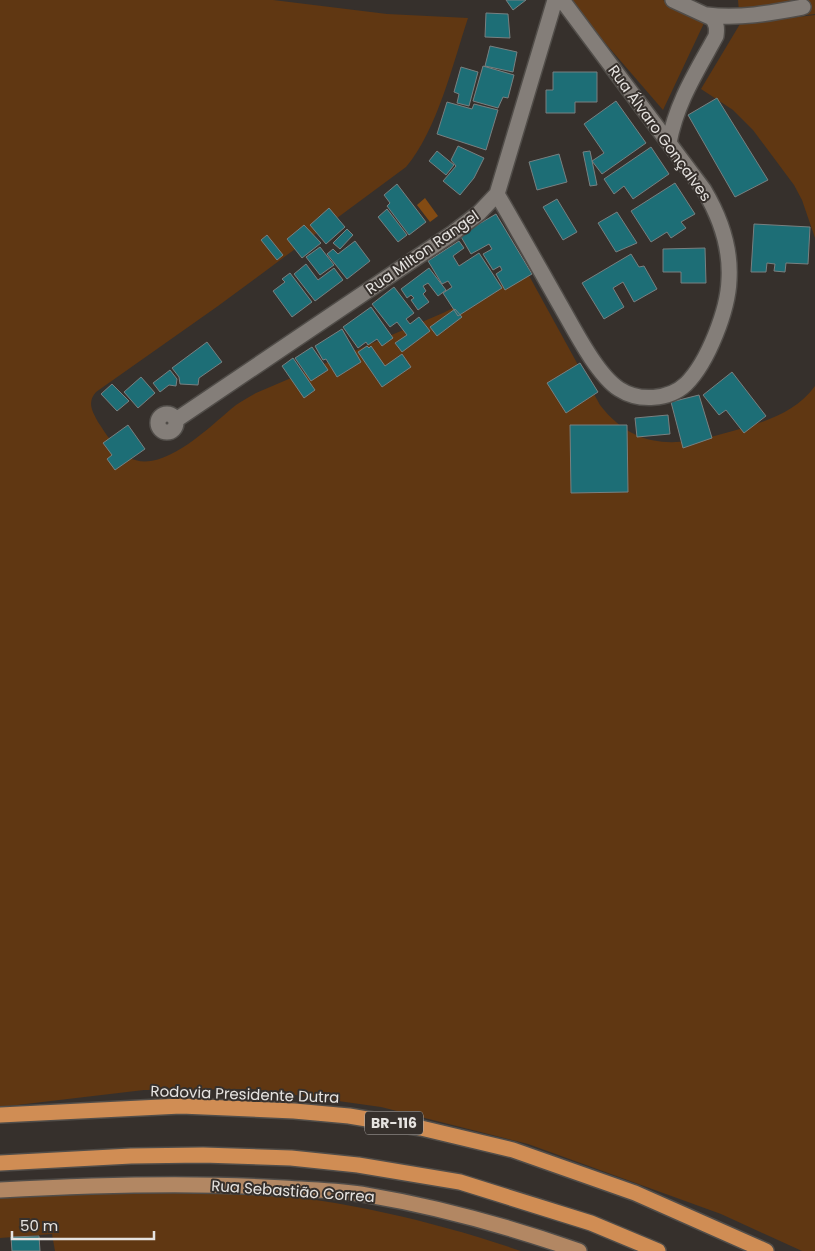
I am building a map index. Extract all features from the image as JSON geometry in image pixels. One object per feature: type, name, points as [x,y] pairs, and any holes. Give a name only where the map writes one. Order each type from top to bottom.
[{"type":"highway","name":"Rodovia Presidente Dutra","points":[[0,1115],[181,1106],[331,1114],[421,1128],[513,1150],[635,1193],[766,1251]]},
{"type":"highway","points":[[0,1163],[131,1156],[203,1155],[291,1158],[358,1165],[460,1182],[591,1223],[658,1251]]},
{"type":"main road","name":"Rua Sebastião Correa","points":[[0,1190],[150,1185],[235,1185],[366,1194],[431,1207],[487,1222],[579,1251]]},
{"type":"street","name":"Rua Milton Rangel","points":[[176,420],[453,233],[479,213],[497,194],[555,0]]},
{"type":"street","name":"Rua Álvaro Gonçalves","points":[[497,194],[574,328],[610,382],[627,394],[656,397],[681,388],[688,382],[706,354],[721,319],[729,279],[726,240],[714,207],[704,190],[562,0]]},
{"type":"street","points":[[669,143],[674,119],[686,90],[716,36],[716,23],[707,15],[673,0]]},
{"type":"street","points":[[707,15],[745,16],[804,7]]},
{"type":"shaded area","points":[[0,0],[273,0],[387,14],[468,18],[435,116],[427,135],[406,167],[218,306],[96,392],[91,403],[94,414],[111,441],[128,457],[141,461],[156,460],[171,454],[186,446],[236,405],[256,393],[443,313],[527,272],[600,405],[615,422],[632,433],[666,442],[685,441],[723,434],[783,413],[800,402],[815,386],[815,1251],[802,1251],[721,1214],[528,1144],[381,1107],[252,1089],[144,1090],[0,1107]]},
{"type":"shaded area","points":[[568,0],[663,0],[705,21],[663,110]]},
{"type":"shaded area","points":[[738,0],[815,0],[815,14],[740,23]]},
{"type":"shaded area","points":[[815,15],[815,238],[802,200],[794,185],[753,130],[733,110],[701,89],[740,24]]},
{"type":"shaded area","points":[[425,198],[438,216],[430,222],[417,205]]},
{"type":"shaded area","points":[[61,1191],[224,1191],[311,1199],[417,1220],[521,1251],[55,1251],[52,1234],[0,1238],[0,1195]]},
{"type":"building","points":[[506,0],[526,0],[513,10]]},
{"type":"building","points":[[486,13],[508,14],[510,38],[485,37]]},
{"type":"building","points":[[490,46],[517,52],[513,72],[485,66]]},
{"type":"building","points":[[483,66],[514,75],[508,98],[503,97],[498,108],[473,101]]},
{"type":"building","points":[[461,67],[478,72],[469,106],[457,103],[459,94],[454,92]]},
{"type":"building","points":[[553,72],[597,72],[597,102],[575,102],[575,113],[546,113],[546,90],[553,90]]},
{"type":"building","points":[[717,98],[768,180],[735,197],[688,115]]},
{"type":"building","points":[[616,101],[646,143],[602,174],[592,161],[604,153],[584,124]]},
{"type":"building","points":[[447,102],[472,109],[474,104],[498,110],[486,150],[437,134]]},
{"type":"building","points":[[458,146],[484,158],[474,178],[460,195],[443,181],[456,166],[451,160]]},
{"type":"building","points":[[651,147],[669,174],[633,199],[624,186],[614,194],[604,179]]},
{"type":"building","points":[[437,151],[454,165],[446,175],[429,161]]},
{"type":"building","points":[[590,151],[597,185],[590,186],[583,152]]},
{"type":"building","points":[[559,154],[567,182],[537,190],[529,162]]},
{"type":"building","points":[[675,183],[695,214],[681,222],[686,228],[671,238],[667,232],[651,242],[631,211]]},
{"type":"building","points":[[397,184],[426,222],[409,235],[387,206],[390,203],[384,195]]},
{"type":"building","points":[[557,199],[577,232],[563,240],[543,207]]},
{"type":"building","points":[[329,208],[345,227],[326,244],[310,225]]},
{"type":"building","points":[[387,209],[407,235],[398,242],[378,217]]},
{"type":"building","points":[[617,212],[637,243],[616,252],[598,223]]},
{"type":"building","points":[[496,214],[532,274],[505,290],[496,274],[502,270],[500,266],[493,270],[483,254],[492,249],[489,244],[471,254],[460,235]]},
{"type":"building","points":[[754,224],[810,227],[808,264],[786,263],[785,272],[774,271],[775,264],[767,263],[766,272],[751,272]]},
{"type":"building","points":[[304,225],[321,243],[302,258],[287,239]]},
{"type":"building","points":[[347,229],[353,235],[340,249],[333,243]]},
{"type":"building","points":[[267,235],[283,255],[277,260],[261,240]]},
{"type":"building","points":[[355,241],[370,261],[347,279],[327,254],[333,249],[338,254]]},
{"type":"building","points":[[459,241],[464,248],[453,256],[459,266],[479,253],[502,288],[458,316],[443,293],[452,287],[448,281],[442,284],[428,261]]},
{"type":"building","points":[[320,247],[334,265],[320,275],[306,257]]},
{"type":"building","points":[[705,248],[706,283],[681,283],[681,272],[663,272],[663,249]]},
{"type":"building","points":[[631,254],[639,267],[644,266],[657,289],[634,302],[623,282],[613,288],[624,307],[604,319],[582,283]]},
{"type":"building","points":[[306,264],[318,280],[334,268],[343,280],[315,301],[294,274]]},
{"type":"building","points":[[429,268],[446,290],[438,296],[428,283],[423,286],[426,291],[423,294],[429,302],[418,310],[411,300],[414,298],[411,295],[407,298],[401,289]]},
{"type":"building","points":[[290,273],[312,302],[292,317],[273,291],[285,282],[282,279]]},
{"type":"building","points":[[394,287],[414,313],[406,319],[410,324],[419,317],[430,331],[402,352],[395,343],[407,335],[397,322],[390,327],[372,304]]},
{"type":"building","points":[[371,307],[393,338],[382,346],[377,339],[368,345],[366,342],[358,348],[343,327]]},
{"type":"building","points":[[455,309],[462,317],[437,336],[430,327]]},
{"type":"building","points":[[342,329],[361,362],[337,377],[326,359],[323,360],[315,346]]},
{"type":"building","points":[[207,342],[222,362],[199,378],[198,385],[180,384],[179,377],[172,368]]},
{"type":"building","points":[[367,346],[369,348],[371,346],[385,366],[402,354],[411,367],[382,387],[358,352]]},
{"type":"building","points":[[312,347],[328,370],[311,381],[295,358]]},
{"type":"building","points":[[293,358],[315,390],[304,398],[282,366]]},
{"type":"building","points":[[580,363],[598,392],[566,413],[547,383]]},
{"type":"building","points":[[170,370],[177,379],[176,386],[169,385],[160,392],[153,383]]},
{"type":"building","points":[[732,372],[766,416],[744,433],[726,410],[719,415],[703,395]]},
{"type":"building","points":[[141,377],[155,393],[138,408],[124,392]]},
{"type":"building","points":[[112,384],[129,401],[117,411],[101,394]]},
{"type":"building","points":[[699,395],[712,438],[683,448],[671,402]]},
{"type":"building","points":[[668,415],[670,434],[637,437],[635,418]]},
{"type":"building","points":[[128,425],[145,449],[115,470],[107,459],[112,455],[103,443]]},
{"type":"building","points":[[570,425],[627,425],[628,492],[571,493]]},
{"type":"building","points":[[39,1236],[40,1251],[12,1251],[11,1237]]}]
